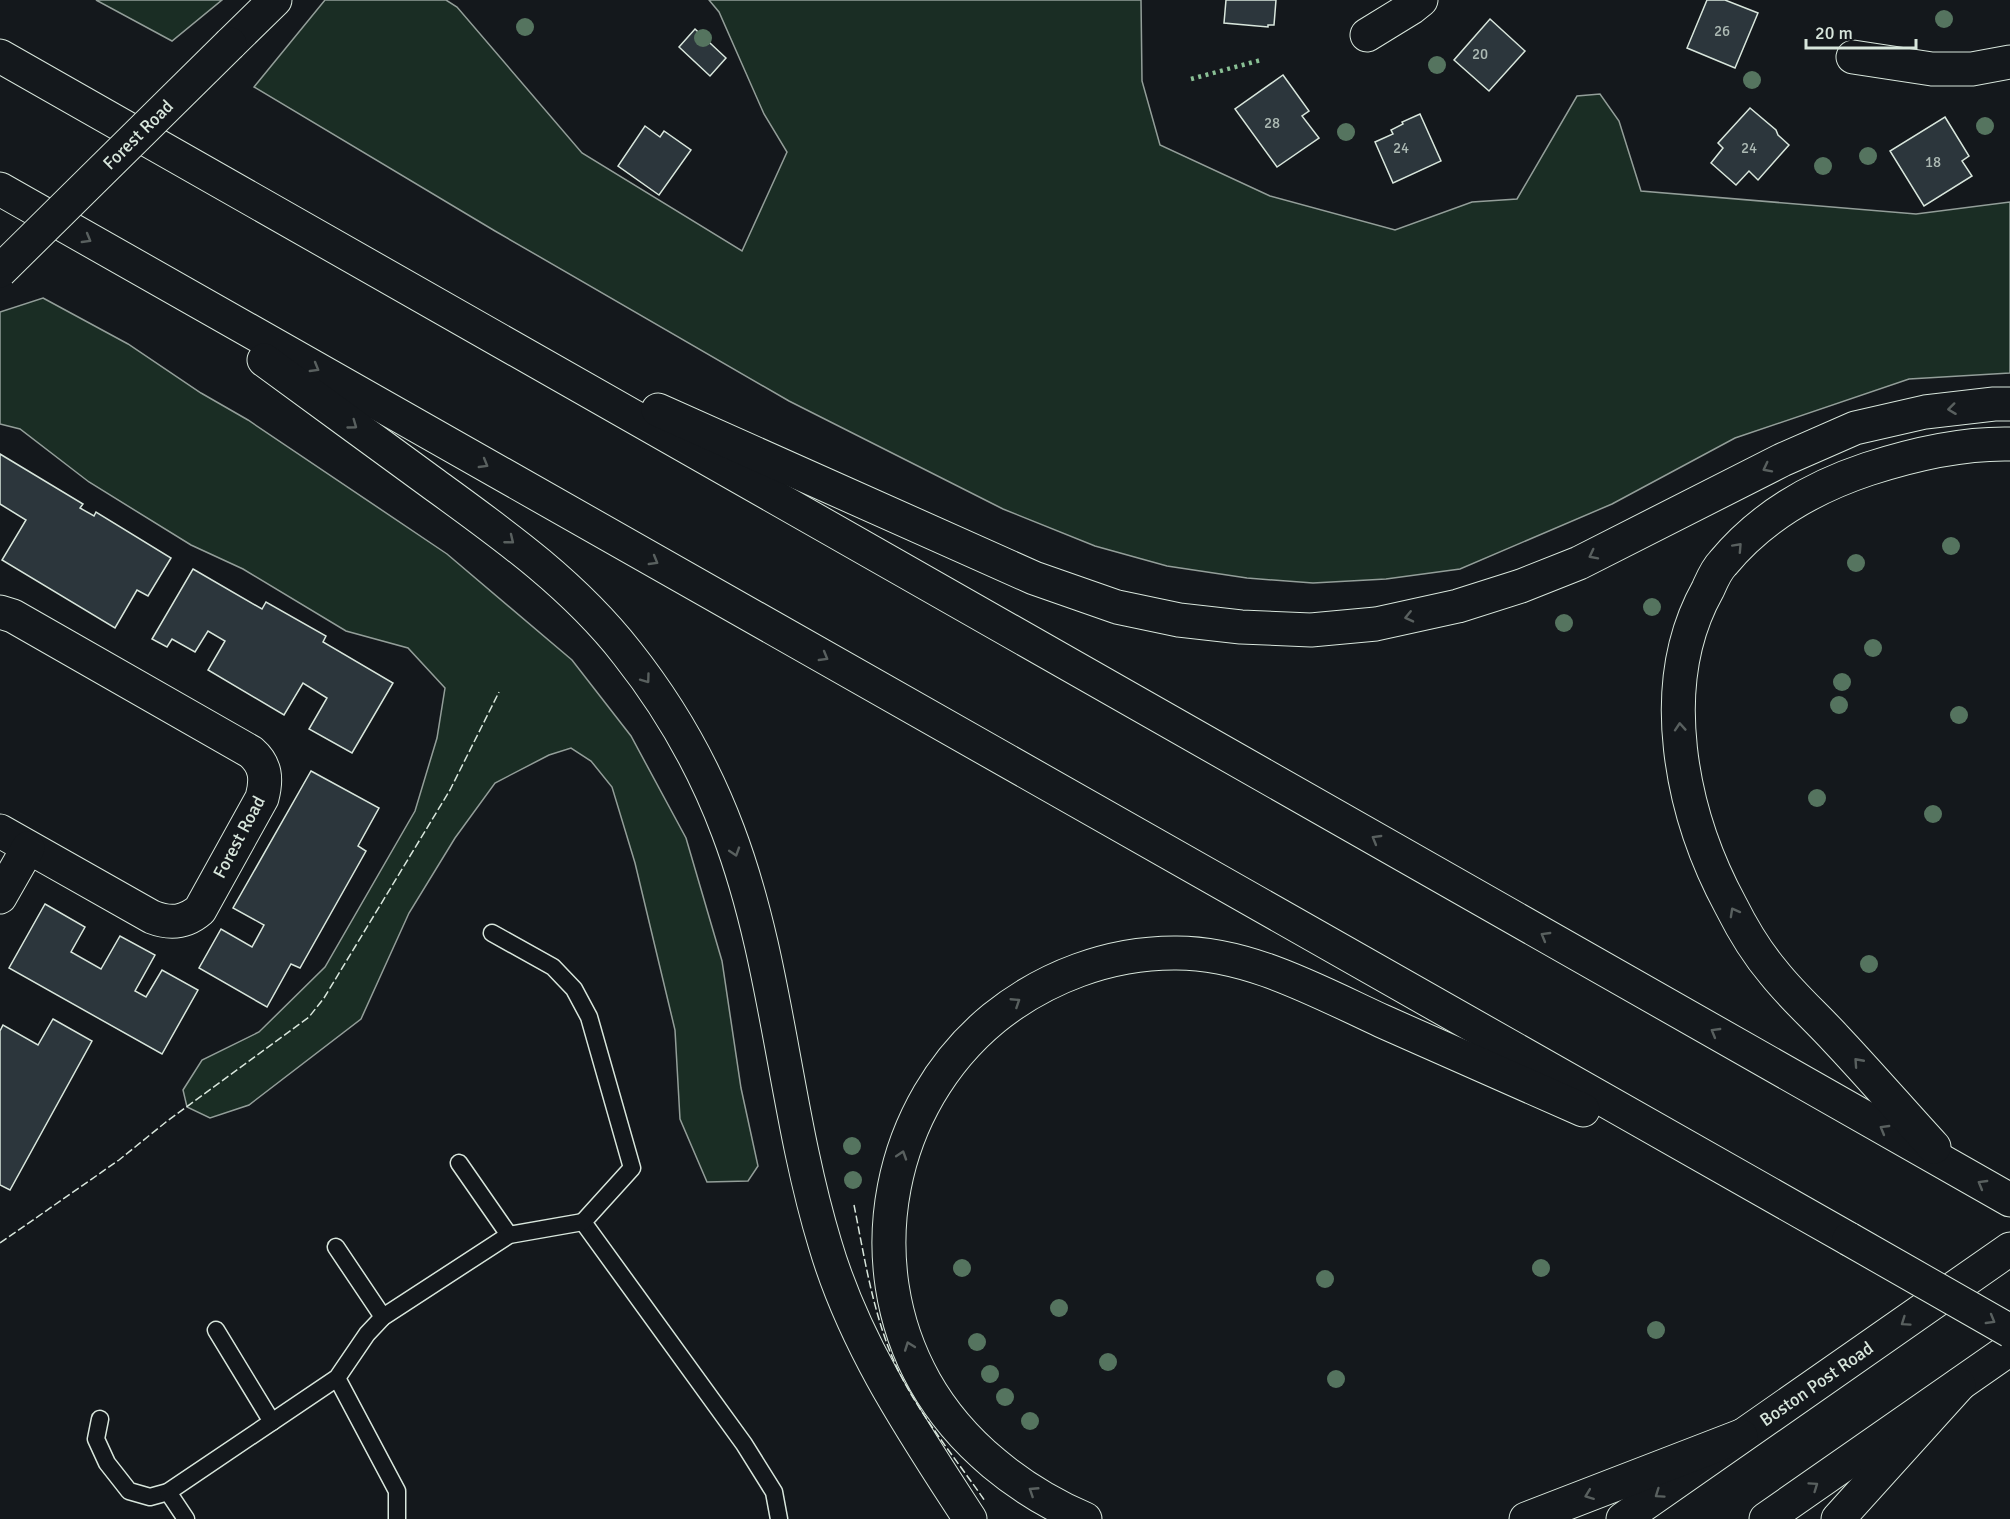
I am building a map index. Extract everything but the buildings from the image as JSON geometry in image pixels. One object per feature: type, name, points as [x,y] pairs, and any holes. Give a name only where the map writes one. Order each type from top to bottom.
[{"type":"main road","name":"Forest Road","points":[[0,271],[275,0]]},
{"type":"main road","points":[[1367,35],[1421,0]]},
{"type":"main road","points":[[0,56],[2010,1200]]},
{"type":"main road","points":[[1853,57],[1932,69],[1972,69],[2010,62]]},
{"type":"main road","points":[[0,189],[2010,1331]]},
{"type":"main road","points":[[136,267],[504,535],[540,564],[600,620],[650,684],[694,754],[729,832],[743,874],[764,960],[816,1211],[836,1278],[862,1341],[885,1385],[970,1519]]},
{"type":"main road","points":[[476,328],[1034,578],[1117,607],[1179,620],[1253,628],[1311,630],[1376,624],[1458,606],[1521,586],[1579,563],[1782,460],[1855,428],[1925,412],[2010,404]]},
{"type":"main road","points":[[1953,1168],[1774,974],[1730,905],[1697,828],[1682,768],[1679,713],[1683,655],[1698,607],[1721,565],[1755,529],[1796,500],[1841,478],[1899,459],[1952,447],[2010,444]]},
{"type":"main road","name":"Forest Road","points":[[0,612],[13,616],[251,752],[264,769],[265,788],[262,798],[200,910],[184,921],[172,922],[152,917],[0,831]]},
{"type":"main road","points":[[0,897],[28,848]]},
{"type":"main road","points":[[1085,1519],[1043,1498],[1012,1478],[960,1431],[941,1407],[925,1382],[900,1322],[888,1259],[892,1191],[903,1150],[923,1103],[959,1050],[1005,1010],[1043,986],[1094,964],[1150,954],[1205,955],[1233,961],[1310,988],[1759,1189]]},
{"type":"main road","name":"Boston Post Road","points":[[1623,1519],[2010,1249]]},
{"type":"main road","points":[[1766,1519],[2010,1349]]},
{"type":"main road","points":[[1838,1519],[1959,1385]]},
{"type":"main road","points":[[1526,1519],[1741,1436]]},
{"type":"lane","points":[[100,1419],[96,1439],[107,1463],[129,1491],[150,1497],[168,1492],[337,1378],[367,1334],[382,1317],[509,1235],[583,1222],[632,1168],[589,1017],[574,988],[552,967],[492,933]]},
{"type":"lane","points":[[459,1163],[509,1235]]},
{"type":"lane","points":[[583,1222],[744,1444],[774,1492],[779,1519]]},
{"type":"lane","points":[[336,1248],[382,1317]]},
{"type":"lane","points":[[216,1330],[272,1422]]},
{"type":"lane","points":[[337,1378],[397,1491],[397,1519]]},
{"type":"lane","points":[[168,1492],[186,1519]]},
{"type":"green space","points":[[96,0],[222,0],[172,41]]},
{"type":"green space","points":[[325,0],[446,0],[457,7],[582,153],[742,251],[787,152],[764,114],[719,12],[709,0],[1141,0],[1142,81],[1160,145],[1270,196],[1395,230],[1472,202],[1517,199],[1577,96],[1600,94],[1619,121],[1641,191],[1916,214],[2010,202],[2010,373],[1909,379],[1735,438],[1612,504],[1460,569],[1386,579],[1313,583],[1247,578],[1167,566],[1095,546],[1003,509],[789,401],[495,231],[254,87]]},
{"type":"green space","points":[[43,298],[128,344],[201,393],[248,420],[447,554],[572,660],[631,736],[686,838],[722,961],[741,1088],[758,1166],[748,1181],[707,1182],[680,1119],[675,1030],[635,863],[612,787],[591,761],[571,748],[549,755],[495,783],[455,838],[409,913],[361,1019],[249,1105],[210,1118],[187,1107],[183,1090],[202,1060],[259,1032],[325,967],[415,811],[437,738],[445,688],[408,648],[346,631],[243,569],[191,545],[89,482],[20,429],[0,424],[0,312]]},
{"type":"hedge","points":[[1191,79],[1261,60]]},
{"type":"fence","points":[[0,1243],[119,1160],[166,1122],[309,1017],[324,998],[450,790],[499,692]]},
{"type":"fence","points":[[854,1205],[871,1290],[890,1352],[918,1406],[985,1501]]}]
